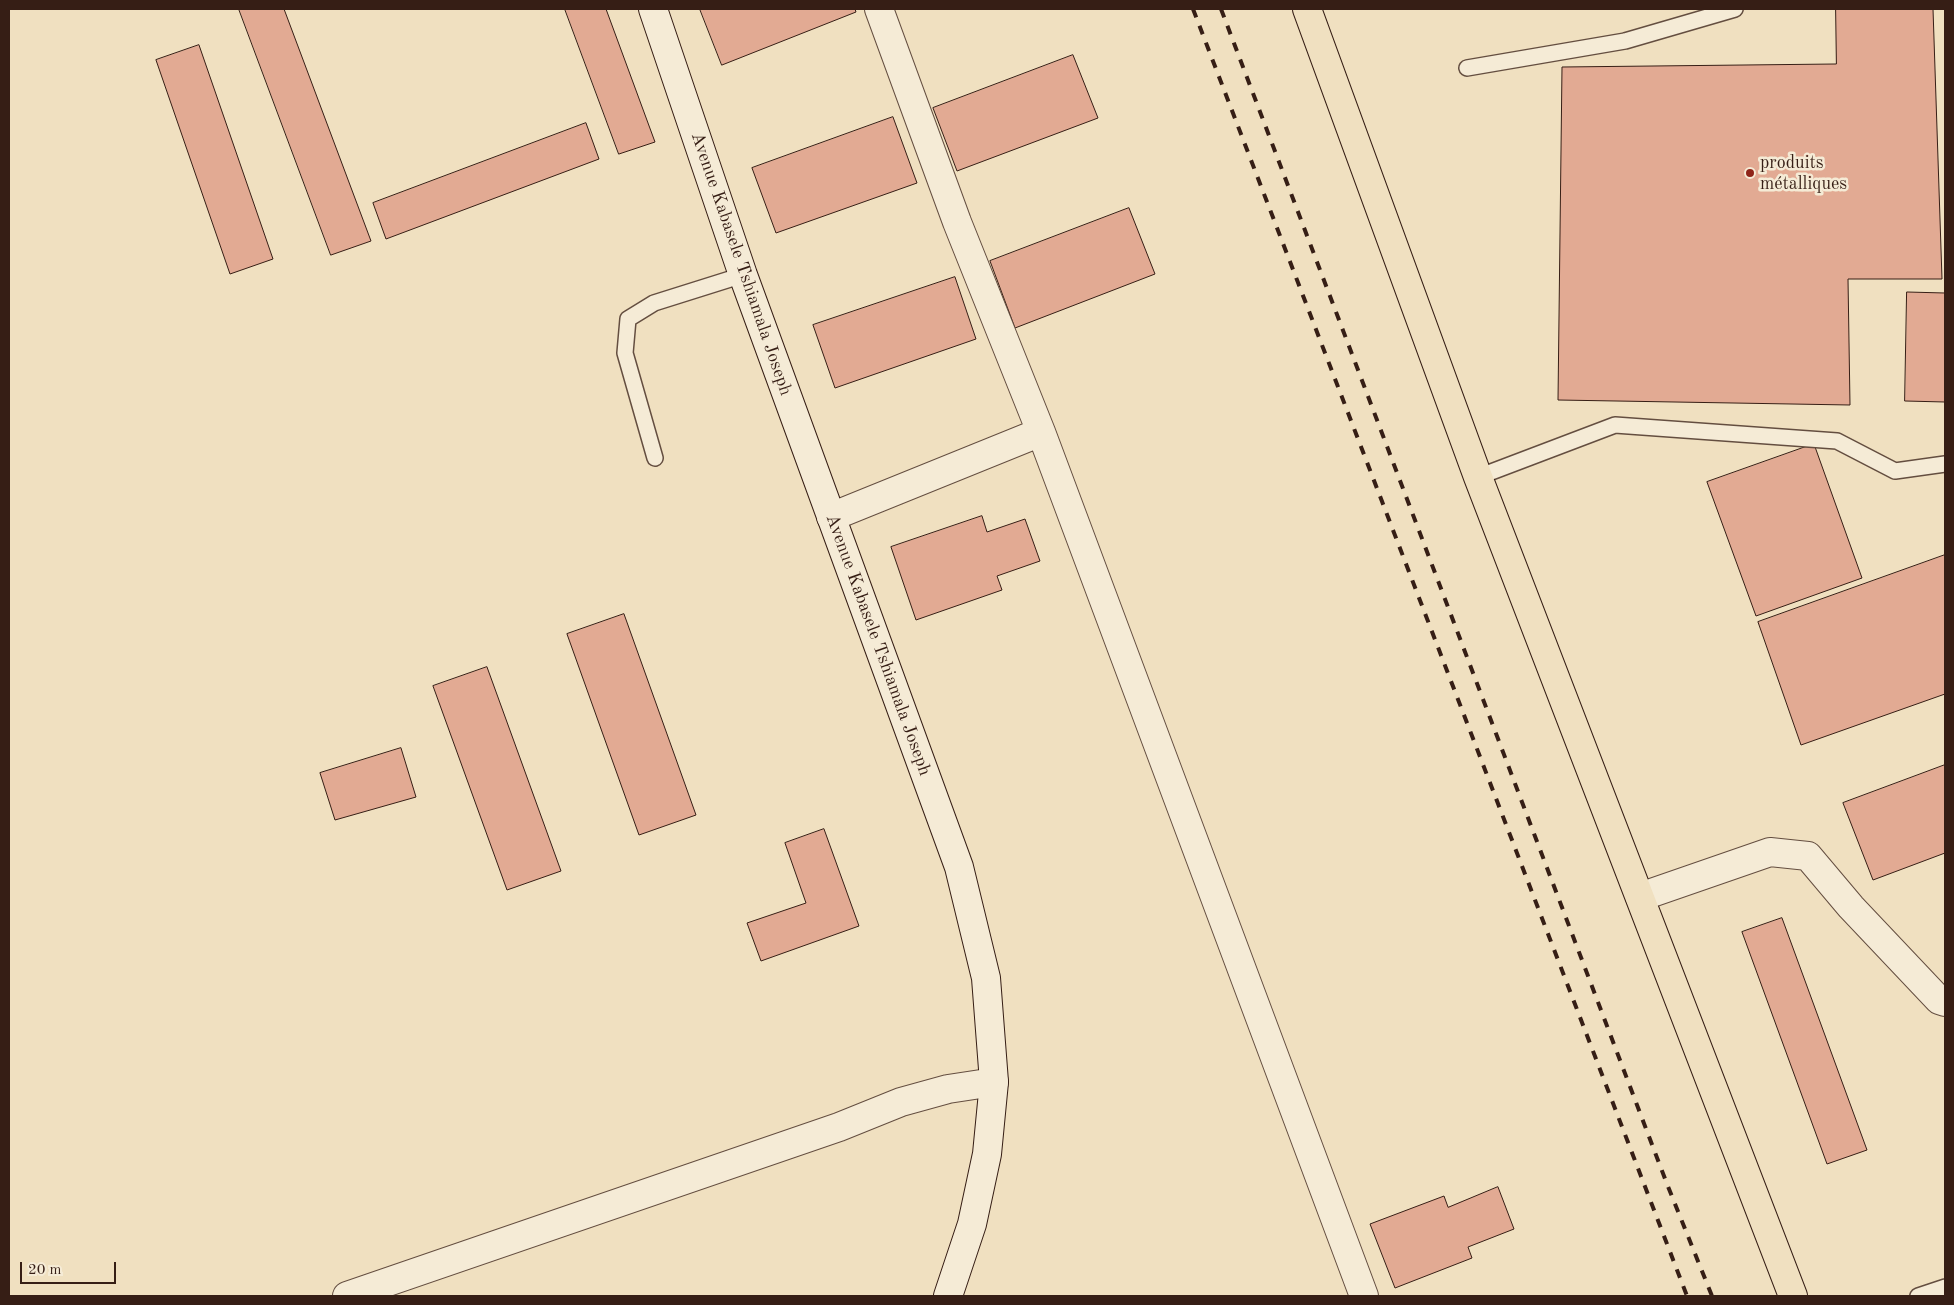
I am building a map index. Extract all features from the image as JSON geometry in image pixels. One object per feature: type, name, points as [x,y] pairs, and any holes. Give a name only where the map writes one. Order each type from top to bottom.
[{"type":"main road","points":[[1307,9],[1478,477],[1793,1296]]},
{"type":"street","name":"Avenue Kabasele Tshiamala Joseph","points":[[654,9],[743,275],[959,867],[986,978],[994,1082],[987,1154],[972,1224],[948,1296]]},
{"type":"street","points":[[879,9],[957,222],[1041,432],[1364,1296]]},
{"type":"street","points":[[831,516],[1041,432]]},
{"type":"street","points":[[1640,897],[1770,852],[1808,856],[1851,907],[1939,1000],[1945,1002]]},
{"type":"street","points":[[347,1296],[839,1127],[901,1102],[948,1089],[994,1082]]},
{"type":"lane","points":[[1467,68],[1625,41],[1735,9]]},
{"type":"lane","points":[[655,458],[625,353],[628,319],[654,303],[743,275]]},
{"type":"lane","points":[[1478,477],[1614,425],[1837,441],[1894,471],[1945,464]]},
{"type":"lane","points":[[1918,1296],[1945,1287]]},
{"type":"building","points":[[239,9],[284,9],[371,241],[331,255]]},
{"type":"building","points":[[565,9],[606,9],[655,142],[619,154]]},
{"type":"building","points":[[700,9],[855,9],[856,12],[722,65]]},
{"type":"building","name":"produits métalliques","points":[[1836,9],[1933,9],[1942,279],[1848,279],[1850,405],[1558,400],[1562,67],[1836,64]]},
{"type":"building","points":[[199,45],[273,259],[230,274],[156,60]]},
{"type":"building","points":[[1073,55],[1098,118],[957,171],[933,108]]},
{"type":"building","points":[[893,117],[917,183],[776,233],[752,168]]},
{"type":"building","points":[[586,123],[599,159],[386,239],[373,203]]},
{"type":"building","points":[[1129,208],[1155,274],[1015,328],[990,261]]},
{"type":"building","points":[[955,277],[976,339],[835,388],[813,325]]},
{"type":"building","points":[[1907,292],[1945,293],[1945,402],[1905,401]]},
{"type":"building","points":[[1814,444],[1862,578],[1756,616],[1707,482]]},
{"type":"building","points":[[982,516],[987,532],[1025,519],[1040,561],[997,576],[1002,590],[916,620],[891,547]]},
{"type":"building","points":[[1945,555],[1945,694],[1801,745],[1758,622]]},
{"type":"building","points":[[624,614],[696,815],[639,835],[567,634]]},
{"type":"building","points":[[487,667],[561,871],[507,890],[433,686]]},
{"type":"building","points":[[401,748],[416,797],[335,820],[320,773]]},
{"type":"building","points":[[1945,765],[1945,853],[1873,880],[1843,803]]},
{"type":"building","points":[[824,829],[859,926],[761,961],[747,923],[806,903],[785,843]]},
{"type":"building","points":[[1782,918],[1867,1150],[1827,1164],[1742,932]]},
{"type":"building","points":[[1498,1187],[1514,1229],[1468,1247],[1472,1258],[1395,1288],[1370,1224],[1444,1196],[1448,1207]]},
{"type":"railway","points":[[1193,9],[1687,1296]]},
{"type":"railway","points":[[1221,9],[1667,1184],[1712,1296]]},
{"type":"place","name":"produits métalliques","points":[[1750,173]]}]
